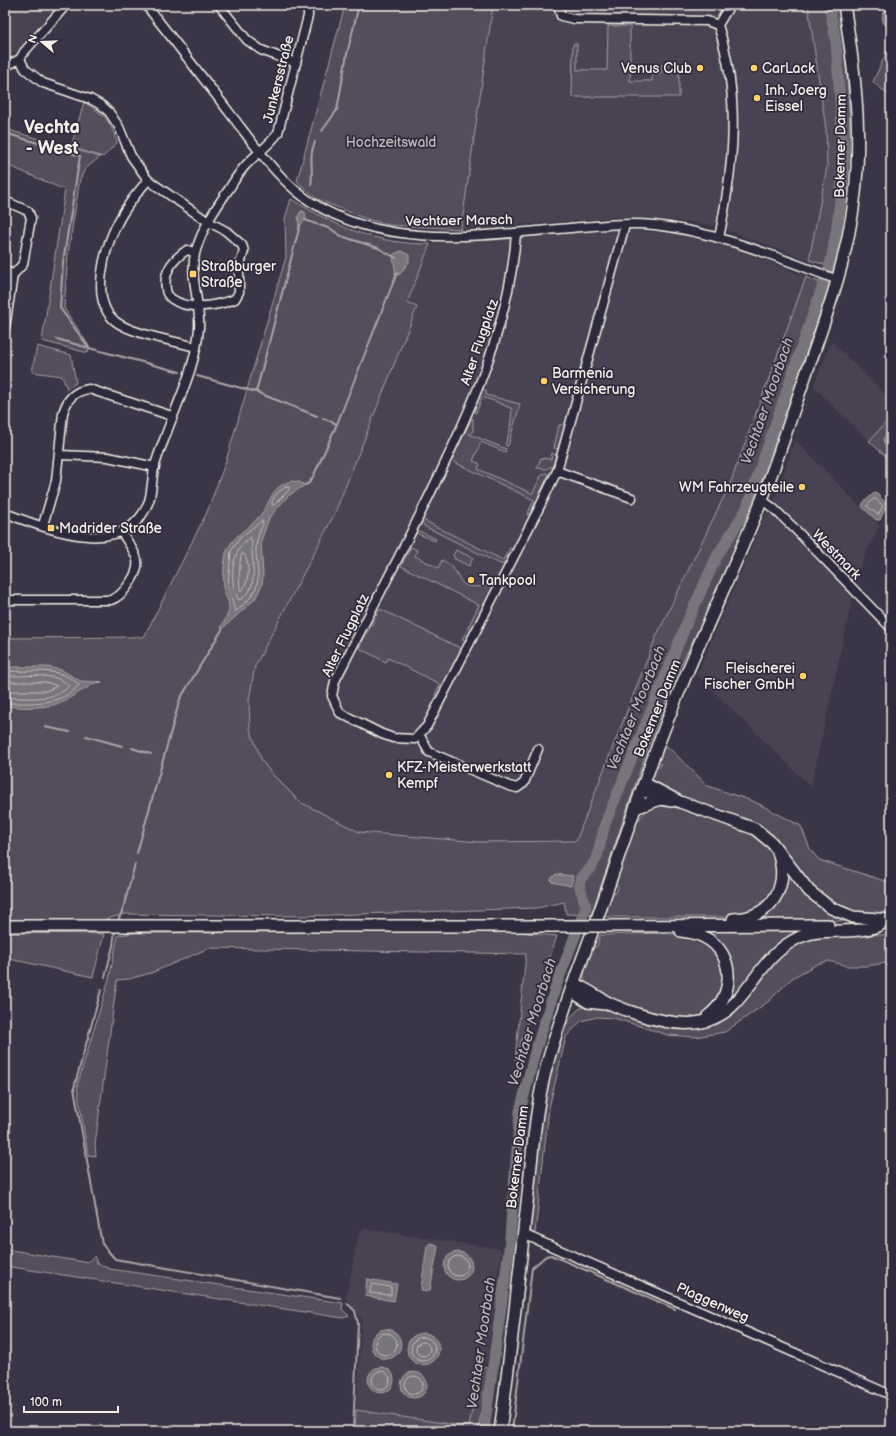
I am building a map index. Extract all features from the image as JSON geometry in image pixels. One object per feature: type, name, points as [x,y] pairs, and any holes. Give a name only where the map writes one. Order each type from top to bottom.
[{"type":"main road","name":"Bokerner Damm","points":[[500,1431],[509,1366],[537,1114],[549,1057],[643,786],[676,700],[726,589],[762,500],[852,219],[857,170],[856,82],[844,5]]},
{"type":"main road","points":[[643,786],[661,799],[680,802]]},
{"type":"main road","points":[[643,786],[680,802],[750,827],[765,835],[777,848],[809,891],[831,908],[853,917],[891,920]]},
{"type":"main road","points":[[635,808],[661,799]]},
{"type":"main road","points":[[679,925],[694,920],[742,919],[764,909],[776,897],[781,884],[782,870],[777,848]]},
{"type":"main road","points":[[572,988],[612,1005],[672,1024],[682,1025],[720,1016],[728,1010],[743,994],[765,963],[784,946],[796,939],[810,933],[823,931],[867,930],[880,925]]},
{"type":"main road","points":[[5,926],[891,925]]},
{"type":"main road","points":[[637,926],[652,930],[694,933],[706,937],[716,945],[723,955],[728,968],[729,980],[727,992],[721,1005],[701,1021]]},
{"type":"main road","points":[[572,988],[588,1002]]},
{"type":"main road","points":[[564,1011],[588,1002],[612,1005]]},
{"type":"street","points":[[5,64],[8,65],[20,59],[24,52],[66,5]]},
{"type":"street","name":"Vechtaer Marsch","points":[[146,5],[259,152],[284,180],[310,201],[341,218],[364,227],[394,234],[441,236],[516,233],[625,225],[652,225],[720,238],[834,279]]},
{"type":"street","points":[[219,5],[247,40],[261,50],[296,63]]},
{"type":"street","name":"Junkersstraße","points":[[259,152],[274,140],[278,133],[308,16],[308,5]]},
{"type":"street","points":[[558,5],[561,16],[574,19],[707,21],[718,25]]},
{"type":"street","points":[[720,238],[730,184],[733,145],[733,109],[730,84],[718,25],[730,5]]},
{"type":"street","points":[[20,59],[24,69],[43,83],[90,99],[109,112],[119,127],[131,156],[148,180],[207,221],[226,232],[242,245],[244,251],[239,267],[239,292],[235,299],[223,304],[198,306],[187,305],[172,299],[166,294],[164,277],[180,255],[187,250],[195,252]]},
{"type":"street","points":[[6,517],[83,536],[100,537],[122,533],[136,522],[149,500],[155,467],[172,416],[187,378],[196,346],[199,328],[198,306],[193,274],[195,252],[207,221],[244,166],[259,152]]},
{"type":"street","points":[[148,180],[132,200],[112,234],[103,266],[102,299],[107,311],[114,320],[125,327],[196,346]]},
{"type":"street","points":[[5,201],[28,211],[31,218],[23,264],[13,275],[5,328]]},
{"type":"street","points":[[538,749],[524,783],[517,788],[508,786],[429,752],[420,736],[440,702],[557,471],[625,225]]},
{"type":"street","name":"Alter Flugplatz","points":[[420,736],[415,739],[393,738],[367,728],[340,714],[332,696],[336,681],[417,521],[456,439],[479,384],[500,327],[510,288],[516,233]]},
{"type":"street","points":[[5,270],[13,275]]},
{"type":"street","points":[[43,526],[56,480],[60,455],[63,413],[66,402],[74,394],[89,388],[172,416]]},
{"type":"street","points":[[60,455],[108,457],[155,467]]},
{"type":"street","points":[[557,471],[632,498]]},
{"type":"street","name":"Westmark","points":[[762,500],[773,508],[794,528],[891,628]]},
{"type":"street","points":[[5,600],[111,600],[118,598],[137,570],[138,563],[122,533]]},
{"type":"street","name":"Plaggenweg","points":[[523,1234],[891,1395]]},
{"type":"shaded area","points":[[5,5],[57,5],[19,49],[12,55],[5,58]]},
{"type":"shaded area","points":[[493,5],[808,5],[826,129],[827,167],[809,260],[712,225],[690,222],[625,217],[461,229]]},
{"type":"shaded area","points":[[613,229],[689,235],[725,244],[806,277],[730,484],[656,637],[576,841],[479,842],[359,832],[300,802],[273,775],[262,761],[250,729],[249,700],[255,666],[334,515],[417,307],[407,303],[430,244]]},
{"type":"shaded area","points":[[832,342],[891,400],[891,417],[869,441],[813,386]]},
{"type":"shaded area","points":[[795,440],[879,526],[852,583],[774,502]]},
{"type":"shaded area","points":[[767,511],[773,513],[853,595],[811,787],[697,675]]},
{"type":"shaded area","points":[[365,1229],[501,1249],[487,1360],[480,1367],[469,1427],[356,1410],[362,1320],[346,1298],[358,1237],[361,1230]]},
{"type":"green space","name":"Hochzeitswald","points":[[345,5],[493,5],[461,229],[389,225],[364,218],[317,199],[297,181]]},
{"type":"green space","points":[[808,5],[838,5],[843,37],[849,103],[848,169],[840,235],[833,267],[809,260],[827,167],[826,129]]},
{"type":"green space","points":[[608,26],[630,26],[630,81],[652,81],[652,73],[661,73],[661,65],[668,65],[669,62],[679,62],[679,97],[572,97],[573,44],[577,44],[577,70],[607,70]]},
{"type":"green space","points":[[891,42],[891,97],[873,82]]},
{"type":"green space","points":[[84,102],[101,114],[112,128],[117,143],[103,157],[71,147]]},
{"type":"green space","points":[[5,129],[100,157],[85,169],[80,179],[68,254],[64,308],[89,346],[88,353],[42,341],[65,190],[5,164]]},
{"type":"green space","points":[[291,199],[324,218],[357,232],[392,241],[430,244],[407,303],[417,307],[334,515],[255,666],[249,700],[250,729],[262,761],[273,775],[300,802],[359,832],[479,842],[576,841],[656,637],[730,484],[806,277],[829,286],[752,511],[723,579],[679,669],[648,747],[591,915],[566,914],[564,902],[537,908],[300,916],[125,914],[102,920],[5,921],[5,638],[144,637],[207,512],[226,461],[286,257],[285,219]]},
{"type":"green space","points":[[37,346],[71,355],[76,383],[67,389],[62,376],[32,372]]},
{"type":"green space","points":[[481,389],[486,390],[486,395],[520,404],[508,446],[505,445],[510,430],[512,409],[482,397],[476,413],[473,411]]},
{"type":"green space","points":[[891,417],[891,431],[887,432],[886,447],[891,452],[891,461],[869,441]]},
{"type":"green space","points":[[472,418],[473,431],[469,434],[506,449],[505,452],[481,442],[473,461],[480,464],[478,469],[531,493],[533,493],[541,476],[546,473],[549,474],[530,514],[527,515],[534,500],[454,462],[452,459]]},
{"type":"green space","points":[[559,425],[565,425],[558,449],[554,448]]},
{"type":"green space","points":[[552,453],[556,455],[553,466],[546,469],[537,468],[541,458],[551,459]]},
{"type":"green space","points":[[421,519],[503,560],[510,548],[512,549],[504,564],[500,564],[424,526]]},
{"type":"green space","points":[[417,530],[436,539],[435,541],[416,533]]},
{"type":"green space","points":[[411,547],[417,550],[415,556],[438,568],[442,560],[450,565],[464,584],[477,587],[490,585],[493,587],[467,639],[462,640],[479,605],[401,566]]},
{"type":"green space","points":[[456,550],[473,558],[469,566],[455,559],[453,555]]},
{"type":"green space","points":[[380,609],[460,648],[461,650],[438,695],[435,695],[440,684],[388,658],[386,662],[359,648]]},
{"type":"green space","points":[[661,747],[668,747],[708,786],[755,802],[801,826],[810,849],[819,860],[891,883],[891,917],[859,913],[842,909],[829,903],[810,886],[780,844],[766,830],[747,821],[681,797],[656,784],[652,779],[655,768],[660,767],[661,764],[657,762]]},
{"type":"green space","points":[[663,804],[690,810],[753,833],[770,847],[777,865],[775,886],[771,896],[758,908],[731,917],[604,917],[603,913],[611,893],[616,893],[618,887],[614,881],[630,834],[636,823],[644,814],[653,807]]},
{"type":"green space","points":[[784,865],[850,921],[753,921],[769,910]]},
{"type":"green space","points":[[698,929],[804,929],[780,942],[768,953],[739,992],[721,1011],[732,972]]},
{"type":"green space","points":[[517,932],[557,936],[515,1060],[526,954],[209,948],[151,973],[129,979],[117,980],[95,1144],[96,1156],[88,1155],[77,1086],[109,979],[118,935],[135,933]]},
{"type":"green space","points":[[5,933],[104,934],[93,977],[5,958]]},
{"type":"green space","points":[[652,933],[679,935],[702,940],[707,943],[717,954],[723,967],[725,981],[720,997],[699,1017],[682,1019],[668,1018],[625,1005],[587,987],[584,977],[585,968],[592,948],[597,946],[600,935]]},
{"type":"green space","points":[[831,934],[891,935],[891,962],[867,966],[847,966],[829,961],[817,964],[792,978],[769,1001],[725,1032],[695,1037],[668,1035],[614,1018],[597,1017],[581,1021],[566,1037],[549,1108],[535,1233],[529,1229],[542,1109],[549,1073],[558,1043],[569,1019],[583,1007],[598,1006],[662,1026],[674,1028],[687,1029],[712,1025],[731,1012],[760,974],[782,952],[802,942]]},
{"type":"green space","points":[[5,1249],[83,1262],[89,1261],[94,1256],[97,1263],[110,1269],[343,1303],[342,1309],[349,1316],[343,1318],[5,1266]]},
{"type":"green space","points":[[480,1367],[488,1368],[478,1431],[355,1431],[356,1410],[469,1427]]},
{"type":"water","points":[[891,8],[891,26],[888,26],[884,24],[882,15],[883,12]]},
{"type":"water","points":[[301,211],[305,212],[306,219],[299,227],[298,217]]},
{"type":"water","points":[[401,251],[409,255],[409,262],[399,275],[395,274],[394,254]]},
{"type":"water","points":[[891,431],[891,452],[886,447],[883,440],[887,432]]},
{"type":"water","points":[[291,481],[299,482],[305,485],[288,496],[269,518],[261,541],[263,574],[262,585],[255,599],[223,628],[221,627],[229,610],[229,603],[224,589],[225,563],[228,548],[235,538],[258,518],[266,508],[275,490]]},
{"type":"water","points":[[874,493],[887,504],[880,520],[876,520],[862,507],[863,503]]},
{"type":"water","points":[[5,667],[47,667],[62,670],[80,681],[97,682],[58,704],[43,707],[5,706]]},
{"type":"water","points":[[556,874],[573,876],[571,886],[552,882],[551,879]]},
{"type":"water","points":[[430,1243],[437,1245],[438,1247],[430,1290],[428,1292],[422,1291],[421,1288],[427,1246]]},
{"type":"water","points":[[458,1252],[468,1256],[472,1266],[468,1276],[458,1280],[448,1276],[444,1266],[448,1256]]},
{"type":"water","points":[[367,1279],[397,1284],[394,1301],[365,1296]]},
{"type":"water","points":[[386,1329],[397,1333],[401,1344],[397,1355],[386,1359],[375,1355],[371,1344],[375,1333]]},
{"type":"water","points":[[420,1333],[426,1333],[436,1340],[439,1349],[438,1355],[432,1362],[426,1365],[420,1365],[410,1358],[407,1352],[407,1346],[414,1336]]},
{"type":"water","points":[[381,1367],[390,1371],[394,1380],[390,1389],[381,1393],[372,1389],[368,1380],[372,1371]]},
{"type":"water","points":[[414,1372],[423,1376],[427,1385],[423,1394],[414,1398],[405,1394],[401,1385],[405,1376]]},
{"type":"waterway","points":[[322,131],[337,110],[347,54],[359,5]]},
{"type":"waterway","name":"Vechtaer Moorbach","points":[[484,1431],[509,1249],[520,1111],[535,1052],[556,986],[586,907],[579,884],[581,878],[591,868],[597,857],[605,824],[688,620],[717,556],[746,510],[831,261],[837,226],[844,162],[836,42],[829,5]]},
{"type":"waterway","points":[[5,133],[80,156],[63,262],[60,308],[89,348],[180,372]]},
{"type":"waterway","points":[[311,185],[311,158],[315,142]]},
{"type":"waterway","points":[[305,220],[331,229],[341,236],[378,248],[396,258]]},
{"type":"waterway","points":[[256,392],[300,225]]},
{"type":"waterway","points":[[305,485],[309,483],[314,475],[337,424],[397,273]]},
{"type":"waterway","points":[[57,339],[89,348]]},
{"type":"waterway","points":[[197,376],[256,392],[317,416]]},
{"type":"waterway","points":[[323,418],[337,424]]},
{"type":"waterway","points":[[137,853],[180,699],[223,628]]},
{"type":"waterway","points":[[45,727],[70,732]]},
{"type":"waterway","points":[[86,736],[122,746]]},
{"type":"waterway","points":[[132,748],[151,754]]},
{"type":"waterway","points":[[117,922],[122,912],[135,864]]},
{"type":"waterway","points":[[105,977],[113,946],[115,930]]},
{"type":"waterway","points":[[101,990],[74,1088],[102,1244],[115,1259],[340,1298]]},
{"type":"waterway","points":[[512,1431],[532,1268],[546,1256],[551,1255],[675,1309]]},
{"type":"waterway","points":[[347,1303],[355,1311],[358,1323],[353,1431]]},
{"type":"place","name":"Venus Club","points":[[700,68]]},
{"type":"place","name":"CarLack","points":[[754,68]]},
{"type":"place","name":"Inh. Joerg Eissel","points":[[757,98]]},
{"type":"place","name":"Straßburger Straße","points":[[193,274]]},
{"type":"place","name":"Barmenia Versicherung","points":[[544,381]]},
{"type":"place","name":"WM Fahrzeugteile","points":[[802,487]]},
{"type":"place","name":"Madrider Straße","points":[[51,528]]},
{"type":"place","name":"Tankpool","points":[[471,580]]},
{"type":"place","name":"Fleischerei Fischer GmbH","points":[[803,676]]},
{"type":"place","name":"KFZ-Meisterwerkstatt Kempf","points":[[389,775]]},
{"type":"district","name":"Vechta - West","points":[[52,137]]}]
